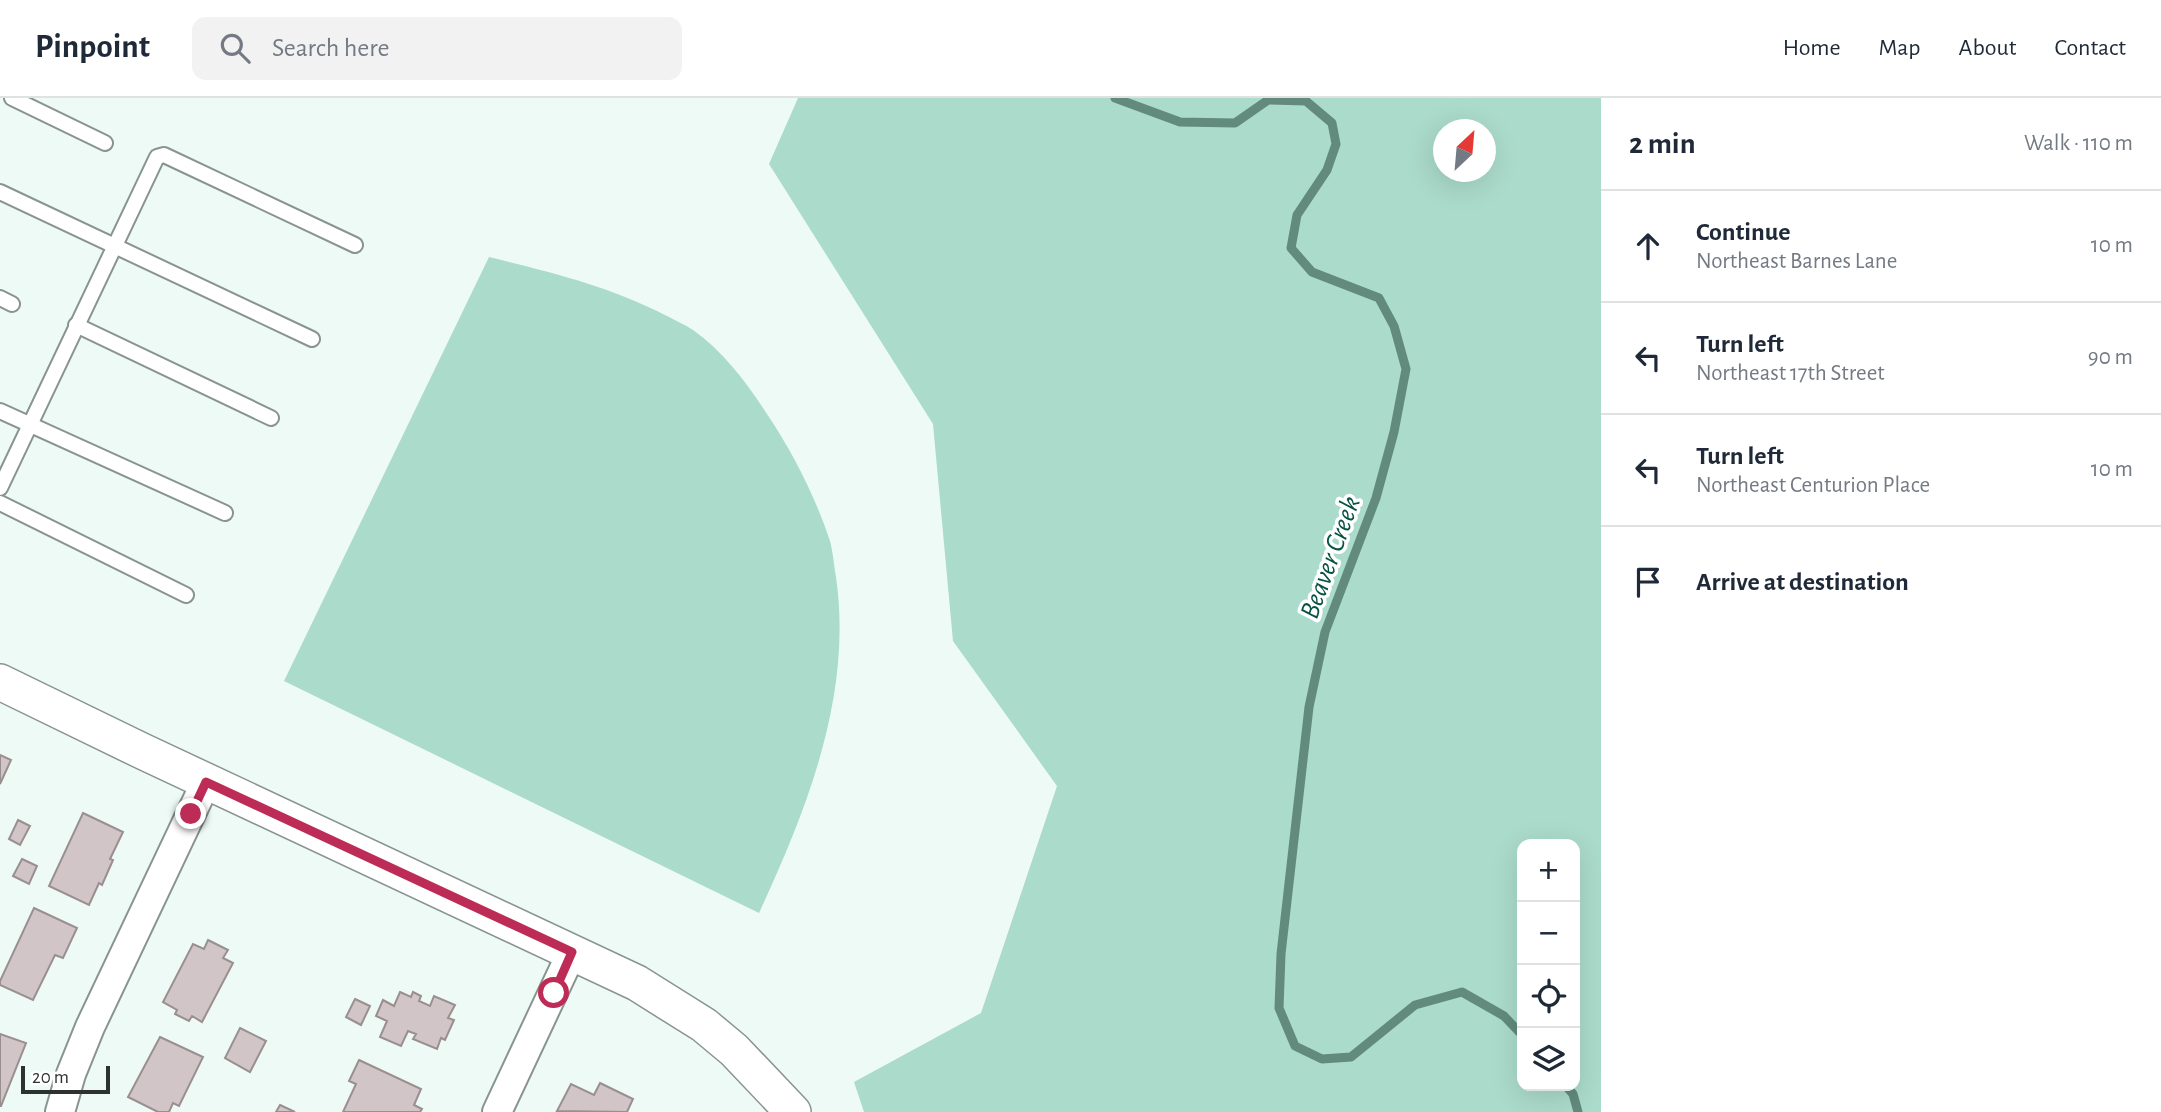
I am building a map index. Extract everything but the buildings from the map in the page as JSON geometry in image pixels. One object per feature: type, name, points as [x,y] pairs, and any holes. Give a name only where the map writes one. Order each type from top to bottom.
[{"type":"street","points":[[0,682],[206,782],[637,983],[704,1025],[734,1050],[793,1112]]},
{"type":"street","points":[[60,1112],[71,1074],[90,1027],[206,782]]},
{"type":"street","points":[[497,1112],[572,952]]},
{"type":"lane","points":[[12,98],[105,143]]},
{"type":"lane","points":[[0,488],[157,157],[164,155],[355,245]]},
{"type":"lane","points":[[0,192],[312,339]]},
{"type":"lane","points":[[76,326],[271,418]]},
{"type":"lane","points":[[0,411],[225,513]]},
{"type":"lane","points":[[0,503],[186,595]]},
{"type":"green space","points":[[798,98],[1601,98],[1601,1112],[864,1112],[854,1082],[981,1013],[1057,786],[953,641],[933,424],[769,164]]},
{"type":"green space","points":[[489,257],[557,274],[622,296],[683,324],[706,340],[740,376],[769,417],[800,470],[819,512],[832,550],[840,621],[832,708],[809,792],[759,913],[284,681]]},
{"type":"waterway","name":"Beaver Creek","points":[[1115,98],[1180,122],[1235,123],[1268,100],[1306,101],[1332,123],[1336,144],[1327,170],[1297,215],[1291,248],[1312,272],[1379,298],[1394,326],[1406,369],[1394,432],[1376,498],[1325,632],[1309,707],[1281,954],[1279,1008],[1295,1046],[1322,1059],[1351,1057],[1415,1005],[1462,992],[1504,1016],[1517,1030]]},
{"type":"waterway","name":"Beaver Creek","points":[[1570,1091],[1578,1112]]},
{"type":"route","points":[[191,814],[206,782],[572,952],[554,993]]}]
